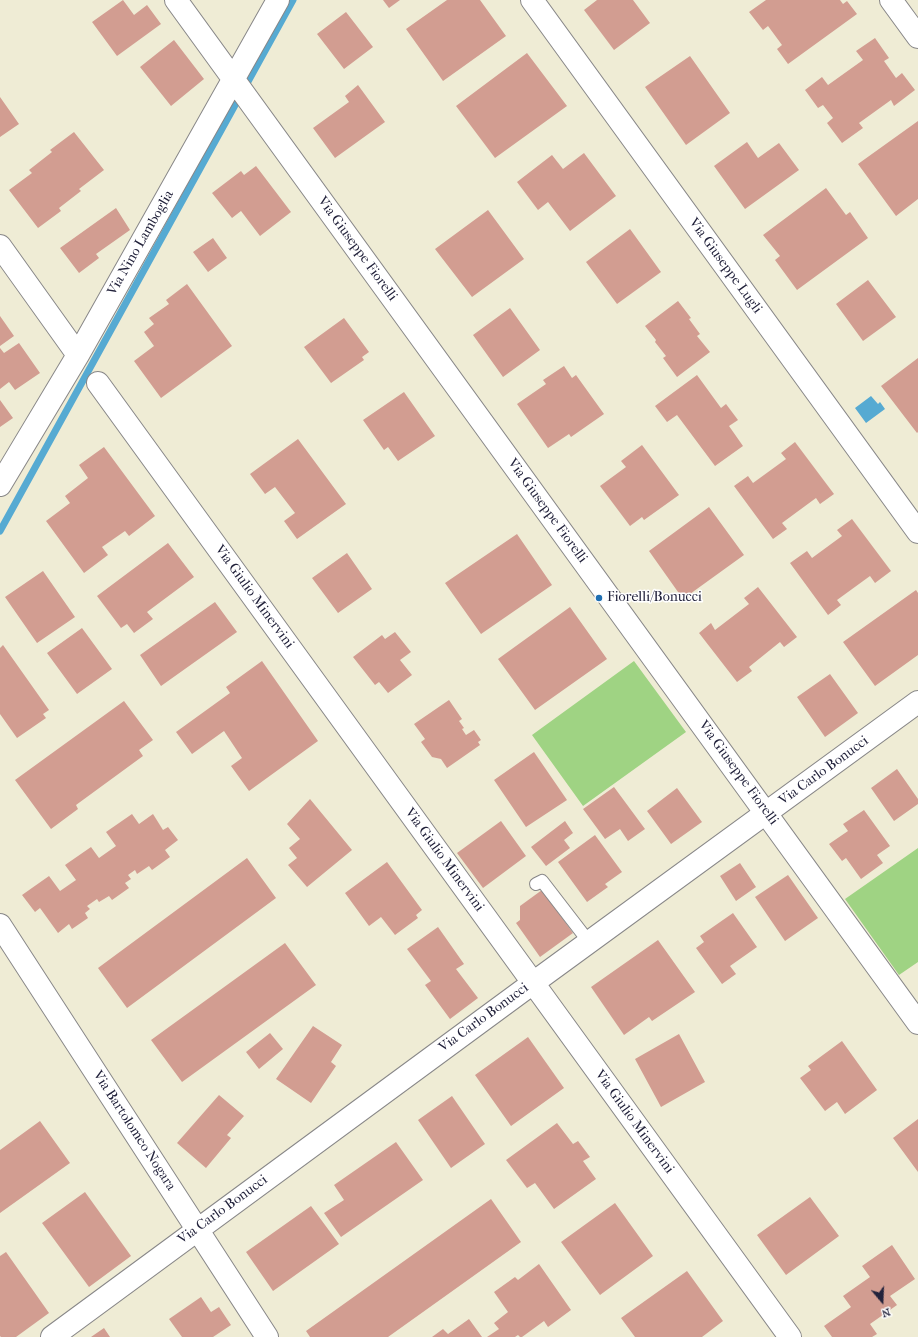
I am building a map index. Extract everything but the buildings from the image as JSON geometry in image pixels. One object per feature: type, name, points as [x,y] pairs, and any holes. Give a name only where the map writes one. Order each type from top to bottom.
[{"type":"street","name":"Via Giuseppe Fiorelli","points":[[176,0],[918,1023]]},
{"type":"street","name":"Via Nino Lamboglia","points":[[0,485],[78,355],[278,0]]},
{"type":"street","name":"Via Giuseppe Lugli","points":[[532,0],[918,532]]},
{"type":"street","points":[[891,0],[918,37]]},
{"type":"street","points":[[0,246],[78,355]]},
{"type":"street","name":"Via Giulio Minervini","points":[[98,383],[790,1337]]},
{"type":"street","name":"Via Carlo Bonucci","points":[[52,1337],[197,1229],[918,702]]},
{"type":"street","name":"Via Bartolomeo Nogara","points":[[0,925],[268,1337]]},
{"type":"lane","points":[[536,884],[542,881],[589,942]]},
{"type":"green space","points":[[634,661],[686,732],[583,806],[532,735]]},
{"type":"green space","points":[[918,848],[918,962],[899,975],[845,899]]},
{"type":"water","points":[[871,396],[878,404],[880,402],[885,409],[866,423],[855,408]]},
{"type":"waterway","points":[[0,531],[293,0]]},
{"type":"place","name":"Fiorelli/Bonucci","points":[[599,598]]}]
